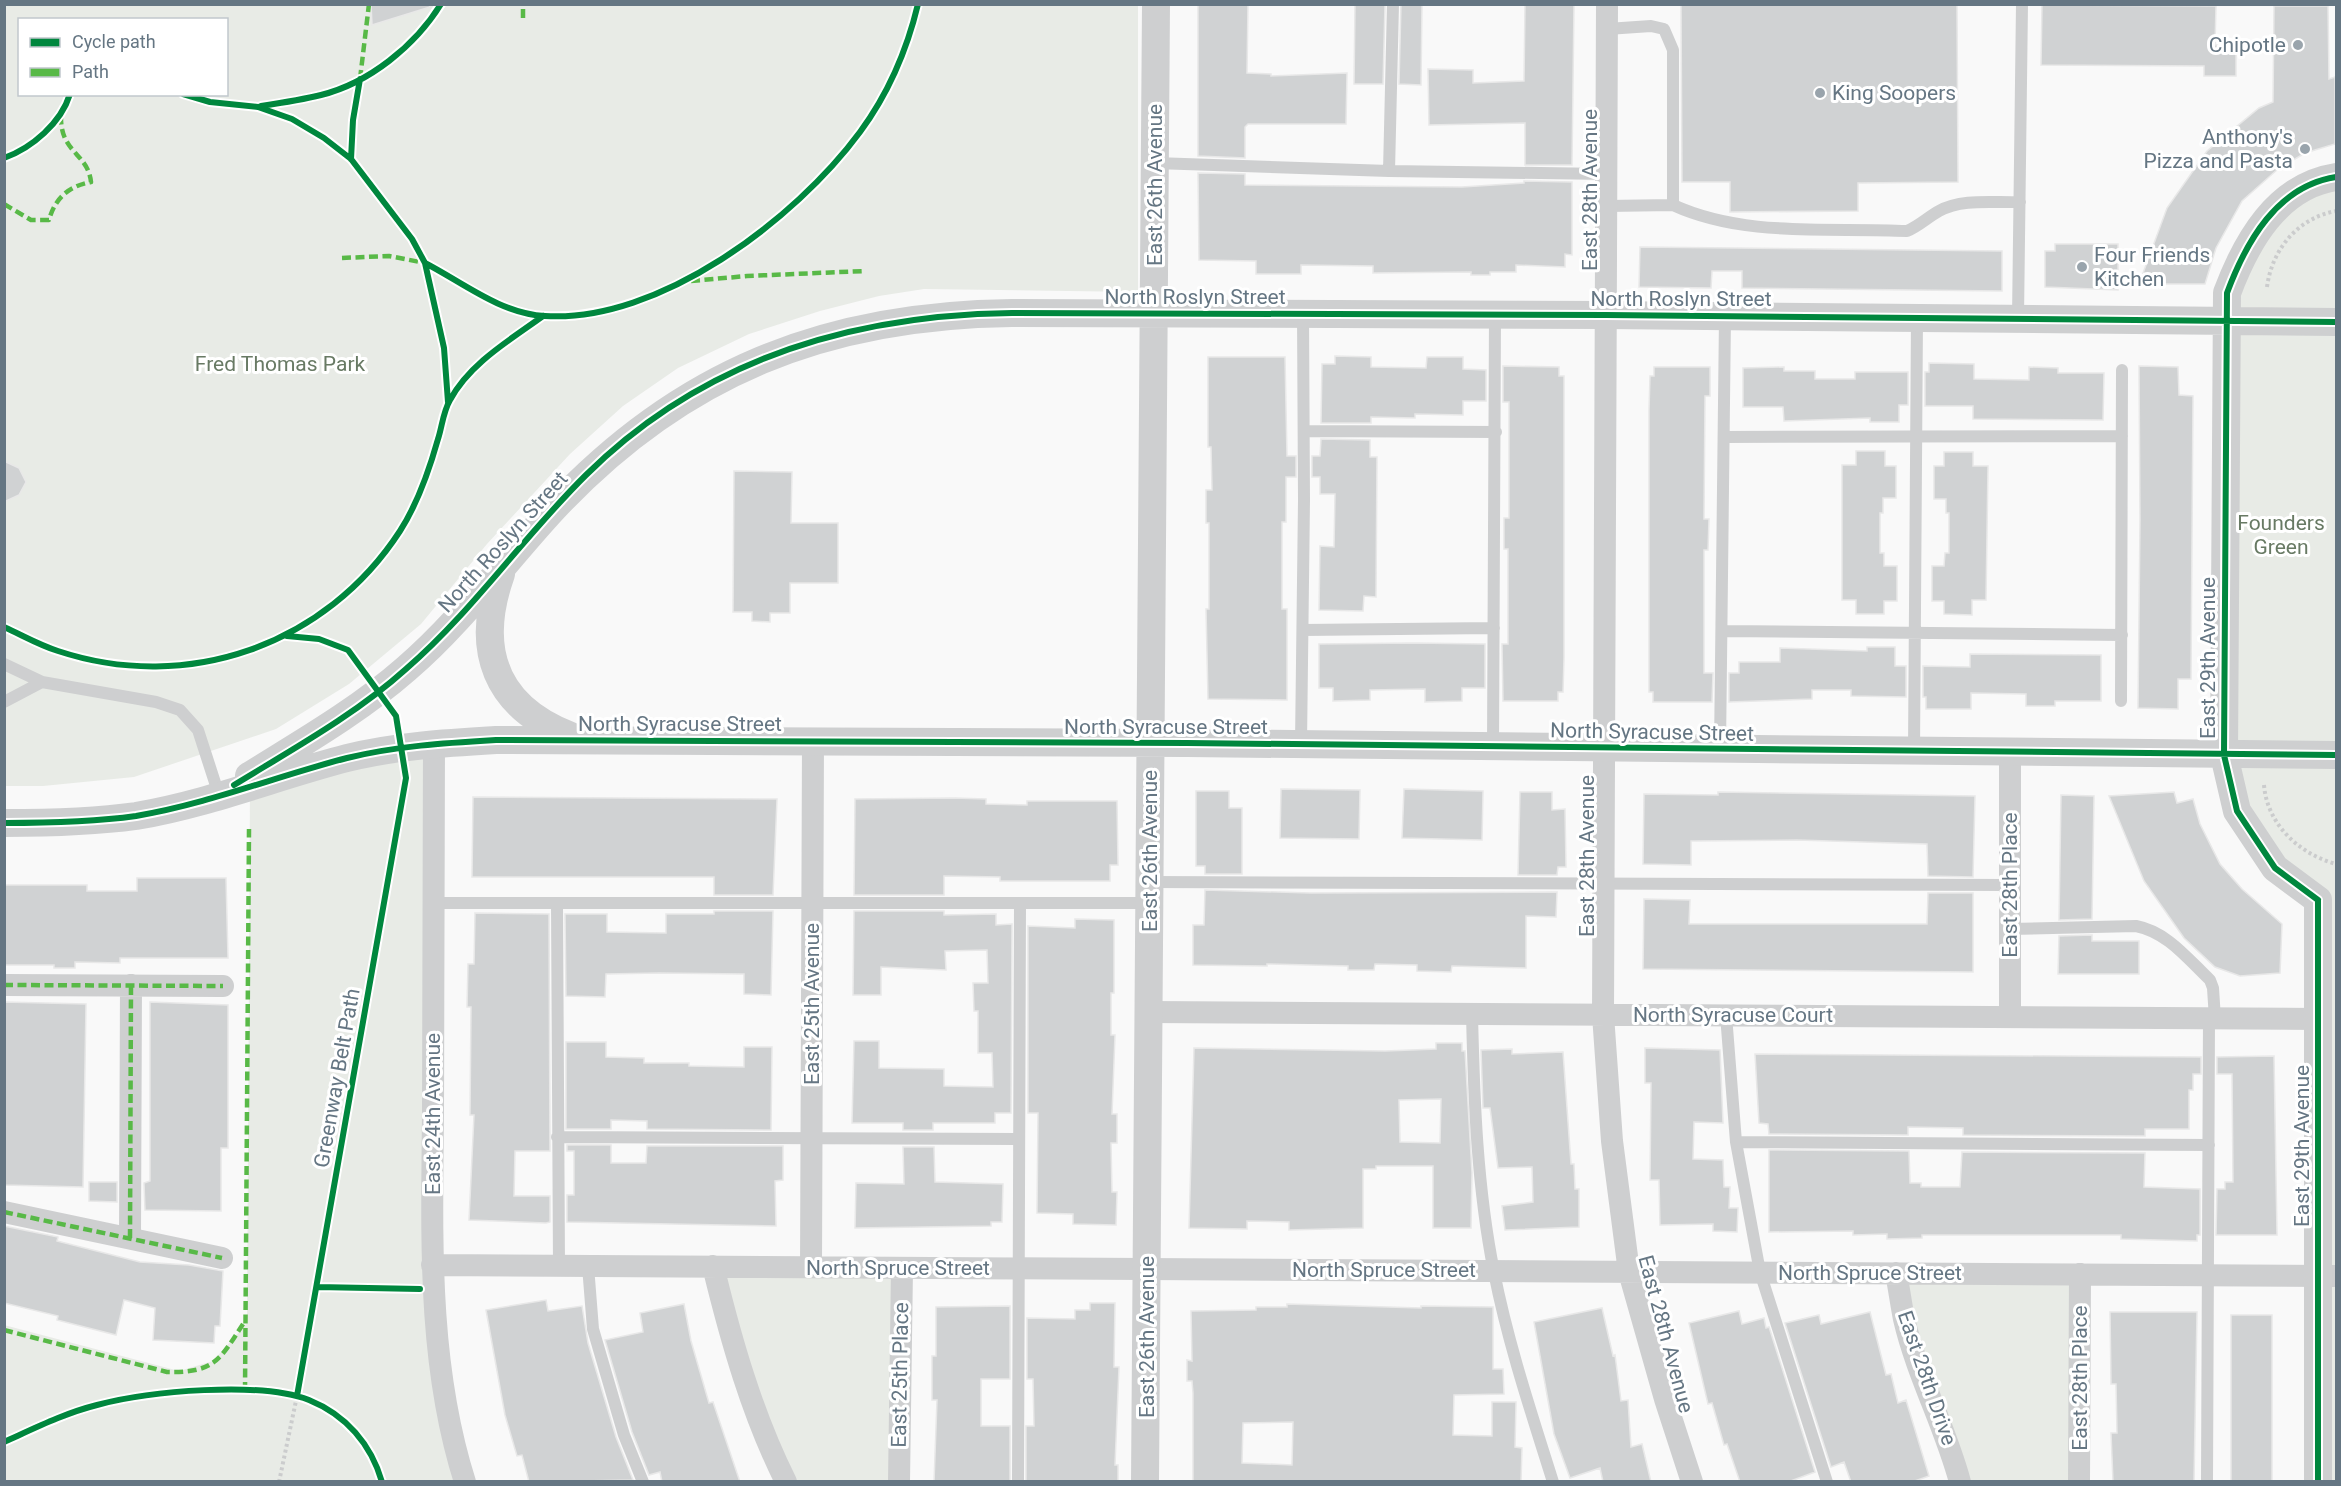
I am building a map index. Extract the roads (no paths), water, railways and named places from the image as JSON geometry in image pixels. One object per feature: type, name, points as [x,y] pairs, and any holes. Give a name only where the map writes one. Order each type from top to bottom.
[{"type":"street","name":"East 26th Avenue","points":[[1145,1482],[1156,4]]},
{"type":"street","name":"East 28th Avenue","points":[[1608,4],[1603,1015],[1612,1141],[1629,1272],[1665,1399],[1692,1482]]},
{"type":"street","name":"East 29th Avenue","points":[[2324,1479],[2328,1276],[2318,1019],[2327,900],[2275,868],[2237,812],[2224,755],[2226,322],[2227,293],[2241,255],[2262,223],[2292,195],[2326,178],[2337,177]]},
{"type":"street","name":"North Roslyn Street","points":[[219,795],[330,725],[398,676],[461,614],[587,473],[625,440],[690,396],[771,356],[858,328],[970,313],[1495,314],[2337,322]]},
{"type":"street","points":[[504,564],[493,596],[489,622],[489,649],[496,674],[529,715],[548,727],[580,740]]},
{"type":"street","name":"North Syracuse Street","points":[[4,823],[55,823],[137,815],[219,795],[347,758],[402,746],[434,743],[580,740],[1151,743],[2337,755]]},
{"type":"street","name":"East 25th Avenue","points":[[811,1267],[813,741]]},
{"type":"street","name":"East 24th Avenue","points":[[434,743],[432,1265],[441,1373],[450,1426],[465,1482]]},
{"type":"street","name":"East 28th Place","points":[[2010,752],[2010,1017]]},
{"type":"street","points":[[4,985],[223,986]]},
{"type":"street","points":[[130,985],[130,1238]]},
{"type":"street","name":"North Syracuse Court","points":[[1149,1012],[2318,1019]]},
{"type":"street","points":[[4,1212],[222,1258]]},
{"type":"street","name":"North Spruce Street","points":[[432,1265],[2328,1276]]},
{"type":"street","points":[[713,1266],[754,1405],[786,1482]]},
{"type":"street","name":"East 25th Place","points":[[899,1482],[902,1268]]},
{"type":"street","name":"East 28th Drive","points":[[1896,1273],[1904,1320],[1950,1447],[1960,1482]]},
{"type":"street","name":"East 28th Place","points":[[2079,1482],[2080,1274]]},
{"type":"lane","points":[[1389,171],[1393,4]]},
{"type":"lane","points":[[2018,318],[2022,4]]},
{"type":"lane","points":[[1607,28],[1650,26],[1664,29],[1668,36],[1673,50],[1673,205]]},
{"type":"lane","points":[[1155,163],[1389,171],[1606,174]]},
{"type":"lane","points":[[1606,206],[1673,205],[1697,216],[1758,227],[1907,231],[1925,222],[1939,211],[1963,203],[2020,202]]},
{"type":"lane","points":[[1301,744],[1303,314]]},
{"type":"lane","points":[[1493,747],[1495,314]]},
{"type":"lane","points":[[1720,749],[1725,316]]},
{"type":"lane","points":[[1914,751],[1917,318]]},
{"type":"lane","points":[[2121,701],[2122,370]]},
{"type":"lane","points":[[1304,431],[1496,432]]},
{"type":"lane","points":[[1724,437],[2122,436]]},
{"type":"lane","points":[[1303,630],[1494,628]]},
{"type":"lane","points":[[1722,631],[1915,635],[2122,635]]},
{"type":"lane","points":[[4,664],[42,682],[156,702],[180,710],[198,730],[219,795]]},
{"type":"lane","points":[[4,702],[42,682]]},
{"type":"lane","points":[[433,903],[1020,903],[1150,892],[1603,883],[2010,885]]},
{"type":"lane","points":[[556,903],[556,1137],[559,1266]]},
{"type":"lane","points":[[1018,1482],[1020,903]]},
{"type":"lane","points":[[2010,929],[2136,926],[2153,929],[2163,935],[2210,980],[2213,988],[2209,1145],[2207,1482]]},
{"type":"lane","points":[[1472,1014],[1475,1127],[1494,1271],[1523,1385],[1553,1482]]},
{"type":"lane","points":[[1726,1015],[1736,1142],[1760,1272],[1827,1482]]},
{"type":"lane","points":[[556,1137],[1019,1139]]},
{"type":"lane","points":[[1736,1142],[2209,1145]]},
{"type":"lane","points":[[588,1266],[593,1329],[624,1435],[643,1482]]},
{"type":"place","name":"Chipotle","points":[[2298,45]]},
{"type":"place","name":"King Soopers","points":[[1820,93]]},
{"type":"place","name":"Anthony's Pizza and Pasta","points":[[2305,149]]},
{"type":"place","name":"Four Friends Kitchen","points":[[2082,267]]},
{"type":"park label","name":"Fred Thomas Park","points":[[280,364]]},
{"type":"park label","name":"Founders Green","points":[[2281,535]]}]
